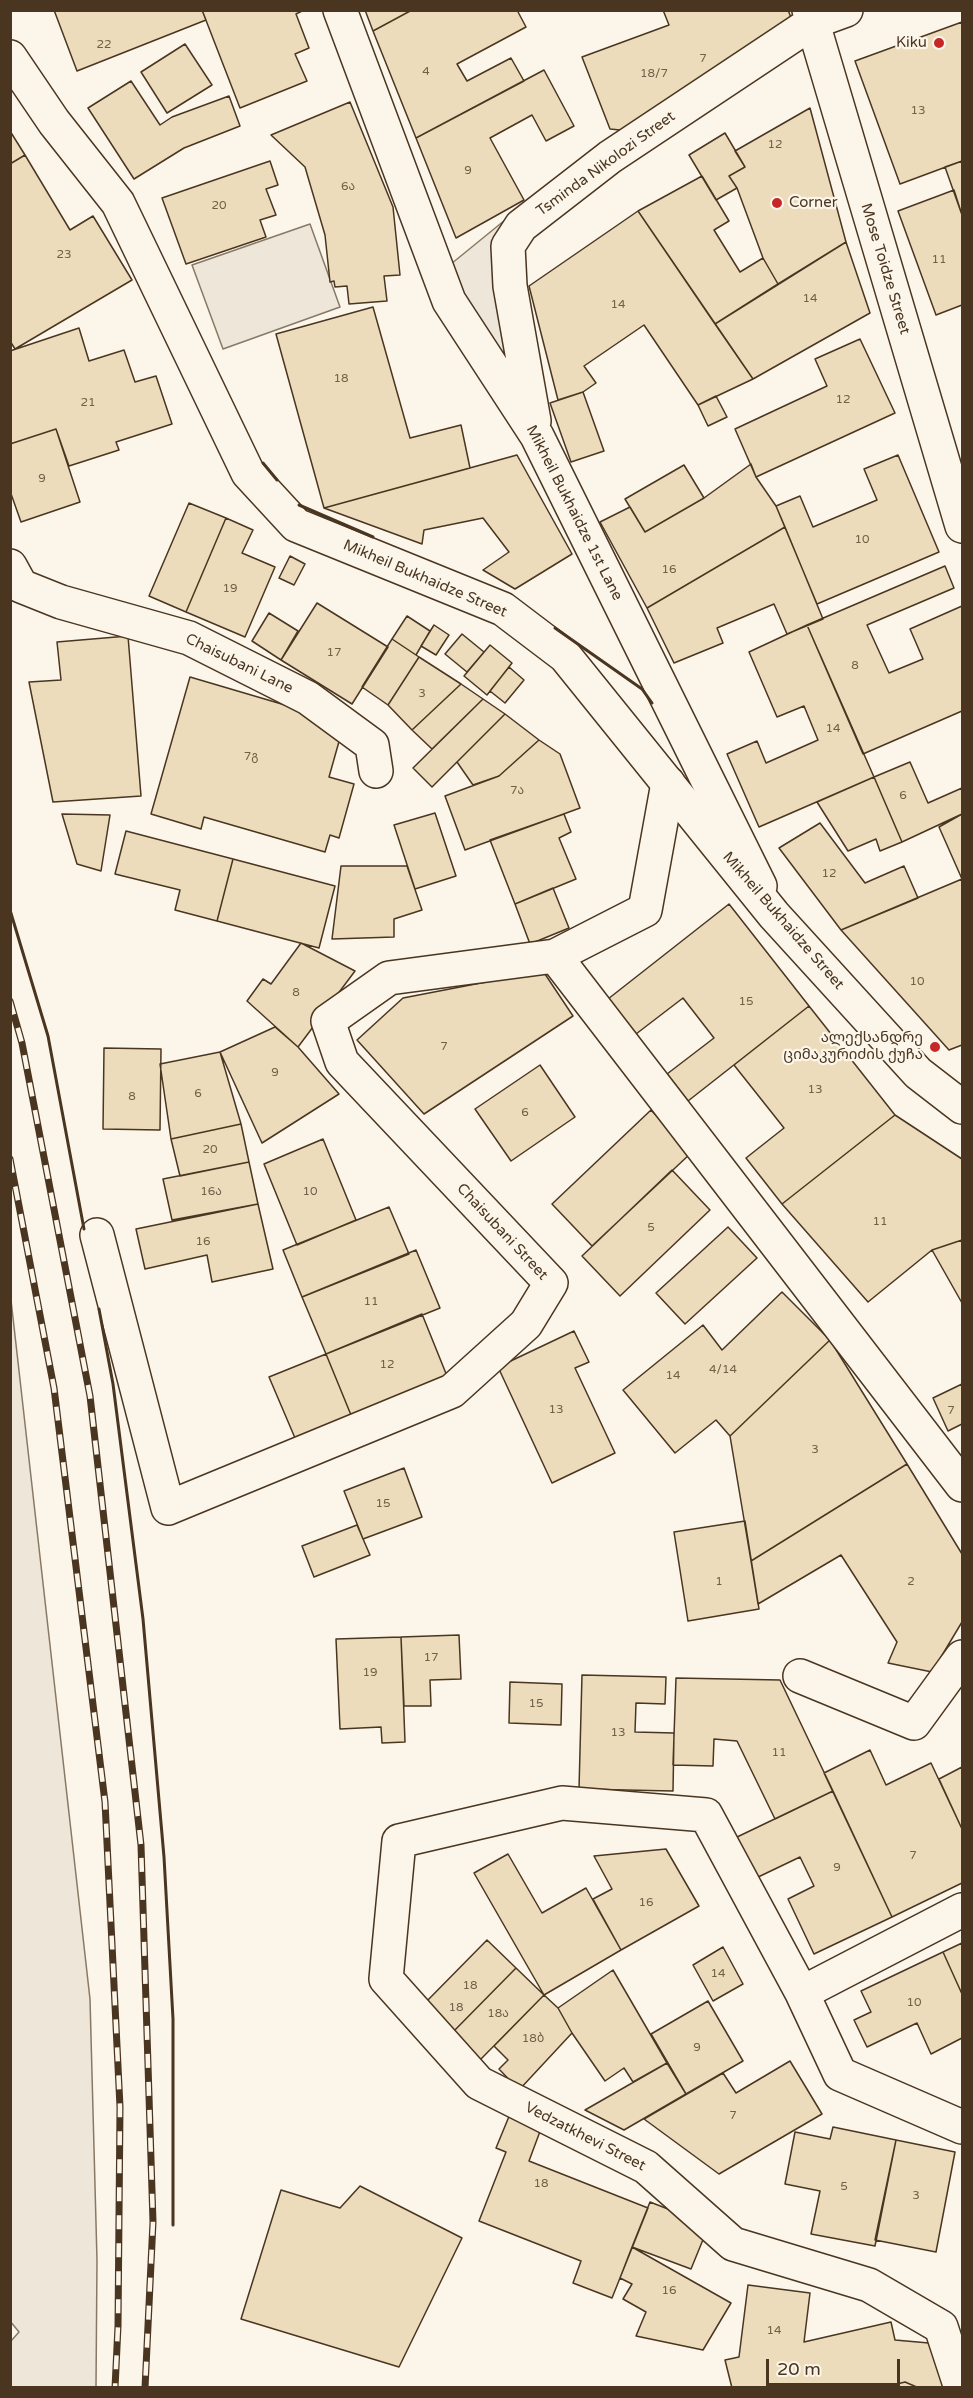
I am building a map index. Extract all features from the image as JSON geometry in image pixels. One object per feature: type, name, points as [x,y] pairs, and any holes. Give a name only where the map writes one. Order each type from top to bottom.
[{"type":"street","name":"Mikheil Bukhaidze 1st Lane","points":[[340,10],[449,301],[537,436],[774,915]]},
{"type":"street","name":"Tsminda Nikolozi Street","points":[[537,436],[510,286],[508,246],[520,226],[610,157],[811,16],[846,10]]},
{"type":"street","name":"Mose Toidze Street","points":[[811,16],[963,526]]},
{"type":"street","name":"Mikheil Bukhaidze Street","points":[[10,57],[54,122],[118,203],[248,473],[296,525],[502,609],[565,656],[774,915],[918,1073],[963,1107]]},
{"type":"street","name":"Chaisubani Lane","points":[[10,566],[21,586],[61,602],[189,638],[308,698],[372,746],[376,771]]},
{"type":"street","name":"Chaisubani Street","points":[[97,1235],[168,1508],[452,1391],[526,1324],[551,1283],[342,1062],[328,1021],[389,978],[555,956],[645,910],[668,783]]},
{"type":"street","points":[[555,956],[963,1485]]},
{"type":"street","points":[[800,1676],[914,1723],[963,1658]]},
{"type":"street","name":"Vedzatkhevi Street","points":[[802,1993],[706,1815],[562,1803],[399,1841],[386,1979],[479,2083],[646,2167],[733,2244],[868,2285],[942,2326],[961,2388]]},
{"type":"street","points":[[963,1910],[802,1993],[840,2074],[963,2127]]},
{"type":"shaded area","points":[[505,220],[497,280],[514,389],[469,312],[451,264]]},
{"type":"shaded area","points":[[310,224],[340,307],[223,349],[192,265]]},
{"type":"shaded area","points":[[11,1300],[90,1999],[97,2260],[96,2387],[11,2387],[11,2341],[19,2332],[10,2321]]},
{"type":"building","points":[[54,10],[202,10],[206,20],[77,71]]},
{"type":"building","points":[[202,10],[304,10],[296,14],[309,48],[295,54],[307,81],[240,108]]},
{"type":"building","points":[[365,10],[412,10],[373,31]]},
{"type":"building","points":[[412,10],[517,10],[526,27],[457,64],[467,81],[511,58],[524,81],[416,138],[373,31]]},
{"type":"building","points":[[663,10],[788,10],[794,25],[630,131],[610,129],[582,57],[669,25]]},
{"type":"building","points":[[962,22],[962,161],[900,184],[855,61]]},
{"type":"building","points":[[185,44],[212,85],[167,113],[141,72]]},
{"type":"building","points":[[544,70],[574,126],[546,141],[532,115],[490,138],[524,200],[456,238],[416,138]]},
{"type":"building","points":[[131,81],[160,125],[172,117],[229,96],[240,126],[184,148],[134,179],[88,108]]},
{"type":"building","points":[[350,102],[393,207],[400,275],[384,276],[387,301],[349,304],[347,286],[335,287],[334,281],[330,282],[325,235],[305,167],[271,135]]},
{"type":"building","points":[[810,108],[846,242],[778,284],[763,258],[737,188],[729,176],[745,167],[735,151]]},
{"type":"building","points":[[10,131],[25,155],[10,164]]},
{"type":"building","points":[[725,133],[745,167],[729,176],[737,188],[716,200],[689,155]]},
{"type":"building","points":[[25,155],[70,230],[93,216],[132,280],[15,349],[10,341],[10,164]]},
{"type":"building","points":[[270,161],[278,185],[266,189],[276,215],[260,220],[266,237],[186,264],[162,198]]},
{"type":"building","points":[[962,161],[962,215],[945,167]]},
{"type":"building","points":[[702,176],[729,221],[714,230],[740,272],[763,258],[778,284],[715,324],[638,211]]},
{"type":"building","points":[[954,190],[962,215],[962,305],[936,315],[898,211]]},
{"type":"building","points":[[638,211],[753,379],[698,405],[644,325],[584,366],[596,383],[583,392],[558,400],[529,286]]},
{"type":"building","points":[[846,242],[870,313],[753,379],[715,324]]},
{"type":"building","points":[[373,307],[410,438],[461,425],[470,468],[324,508],[276,334]]},
{"type":"building","points":[[79,328],[89,361],[124,350],[135,382],[156,376],[172,424],[116,442],[119,450],[69,466],[56,429],[10,444],[10,351]]},
{"type":"building","points":[[860,339],[895,413],[756,477],[735,429],[827,386],[815,359]]},
{"type":"building","points":[[583,392],[604,451],[571,462],[550,403]]},
{"type":"building","points":[[716,396],[727,417],[708,426],[698,405]]},
{"type":"building","points":[[56,429],[80,502],[21,522],[10,491],[10,444]]},
{"type":"building","points":[[517,455],[572,554],[515,589],[483,570],[509,552],[483,518],[424,530],[422,544],[324,508]]},
{"type":"building","points":[[898,455],[939,552],[817,604],[776,506],[800,496],[813,527],[877,500],[864,469]]},
{"type":"building","points":[[751,464],[756,477],[776,506],[785,527],[647,608],[600,522],[630,507],[645,532],[704,498]]},
{"type":"building","points":[[684,465],[704,498],[645,532],[625,499]]},
{"type":"building","points":[[189,503],[226,518],[186,612],[149,596]]},
{"type":"building","points":[[226,518],[253,530],[242,553],[275,567],[245,637],[186,612]]},
{"type":"building","points":[[785,527],[823,619],[787,634],[774,604],[717,628],[723,643],[674,663],[647,608]]},
{"type":"building","points":[[290,556],[305,564],[294,585],[279,578]]},
{"type":"building","points":[[945,566],[954,588],[867,625],[889,673],[923,659],[910,629],[962,606],[962,711],[863,754],[807,625]]},
{"type":"building","points":[[317,603],[388,647],[352,704],[281,660]]},
{"type":"building","points":[[269,613],[298,631],[281,660],[252,641]]},
{"type":"building","points":[[407,616],[430,631],[416,655],[392,639]]},
{"type":"building","points":[[434,625],[449,635],[436,655],[421,646]]},
{"type":"building","points":[[807,625],[874,777],[759,827],[727,754],[757,741],[766,763],[818,740],[804,706],[777,717],[749,652]]},
{"type":"building","points":[[462,634],[484,652],[467,672],[445,654]]},
{"type":"building","points":[[128,636],[141,796],[53,802],[29,682],[61,680],[57,642]]},
{"type":"building","points":[[392,639],[419,657],[388,705],[362,687]]},
{"type":"building","points":[[490,645],[512,663],[487,695],[464,676]]},
{"type":"building","points":[[419,657],[461,684],[412,730],[388,705]]},
{"type":"building","points":[[509,667],[524,680],[505,703],[490,691]]},
{"type":"building","points":[[190,677],[302,710],[340,738],[329,777],[354,784],[339,838],[330,835],[325,852],[204,817],[201,829],[151,814]]},
{"type":"building","points":[[461,684],[483,699],[432,749],[412,730]]},
{"type":"building","points":[[483,699],[505,714],[432,787],[413,768]]},
{"type":"building","points":[[505,714],[539,740],[499,776],[473,785],[457,762]]},
{"type":"building","points":[[539,740],[560,754],[580,808],[465,850],[445,796],[499,776]]},
{"type":"building","points":[[910,762],[928,803],[962,788],[962,814],[902,842],[874,777]]},
{"type":"building","points":[[874,777],[902,842],[880,851],[876,839],[848,851],[817,802]]},
{"type":"building","points":[[435,813],[456,876],[415,889],[394,825]]},
{"type":"building","points":[[62,814],[110,815],[101,871],[77,864]]},
{"type":"building","points":[[564,814],[571,832],[559,838],[576,879],[515,904],[490,840]]},
{"type":"building","points":[[962,814],[962,879],[939,827]]},
{"type":"building","points":[[820,823],[865,883],[904,866],[918,898],[841,930],[779,848]]},
{"type":"building","points":[[126,831],[233,859],[217,921],[175,910],[180,890],[115,874]]},
{"type":"building","points":[[233,859],[335,886],[319,948],[217,921]]},
{"type":"building","points":[[341,866],[407,866],[422,910],[394,919],[394,937],[332,939]]},
{"type":"building","points":[[962,879],[962,1045],[949,1050],[841,930]]},
{"type":"building","points":[[553,888],[569,928],[530,944],[515,904]]},
{"type":"building","points":[[729,904],[809,1006],[688,1101],[667,1074],[714,1038],[683,998],[636,1034],[608,999]]},
{"type":"building","points":[[301,943],[355,971],[298,1047],[247,1001],[263,979],[271,984]]},
{"type":"building","points":[[543,971],[573,1016],[424,1114],[357,1040],[403,998]]},
{"type":"building","points":[[809,1006],[895,1115],[782,1204],[746,1158],[784,1128],[734,1065]]},
{"type":"building","points":[[275,1027],[298,1047],[339,1094],[262,1143],[220,1052]]},
{"type":"building","points":[[104,1048],[161,1049],[160,1130],[103,1129]]},
{"type":"building","points":[[220,1052],[241,1124],[171,1139],[160,1064]]},
{"type":"building","points":[[540,1065],[575,1117],[511,1161],[475,1109]]},
{"type":"building","points":[[651,1110],[691,1153],[592,1246],[552,1204]]},
{"type":"building","points":[[895,1115],[962,1159],[962,1240],[932,1250],[868,1302],[782,1204]]},
{"type":"building","points":[[241,1124],[249,1162],[180,1176],[171,1139]]},
{"type":"building","points":[[323,1139],[356,1220],[297,1245],[264,1164]]},
{"type":"building","points":[[249,1162],[258,1204],[172,1220],[163,1179]]},
{"type":"building","points":[[672,1170],[710,1210],[620,1296],[582,1256]]},
{"type":"building","points":[[258,1204],[273,1269],[212,1282],[207,1255],[145,1269],[136,1229]]},
{"type":"building","points":[[389,1207],[409,1254],[302,1297],[283,1250]]},
{"type":"building","points":[[728,1227],[757,1258],[685,1324],[656,1293]]},
{"type":"building","points":[[962,1240],[962,1303],[932,1250]]},
{"type":"building","points":[[416,1250],[440,1308],[326,1354],[302,1297]]},
{"type":"building","points":[[782,1292],[830,1340],[730,1436],[716,1420],[675,1453],[623,1390],[703,1325],[722,1350]]},
{"type":"building","points":[[422,1314],[447,1376],[351,1415],[326,1354]]},
{"type":"building","points":[[574,1331],[589,1362],[575,1368],[615,1453],[552,1483],[498,1367]]},
{"type":"building","points":[[830,1340],[907,1464],[751,1561],[730,1436]]},
{"type":"building","points":[[326,1354],[351,1415],[295,1438],[269,1377]]},
{"type":"building","points":[[962,1384],[962,1424],[948,1431],[933,1398]]},
{"type":"building","points":[[907,1464],[962,1554],[962,1622],[932,1672],[888,1663],[897,1642],[841,1555],[758,1604],[751,1561]]},
{"type":"building","points":[[404,1468],[422,1517],[363,1539],[344,1491]]},
{"type":"building","points":[[745,1521],[759,1609],[688,1621],[674,1532]]},
{"type":"building","points":[[357,1525],[370,1555],[314,1577],[302,1546]]},
{"type":"building","points":[[459,1635],[461,1679],[430,1680],[431,1706],[404,1706],[401,1637]]},
{"type":"building","points":[[401,1637],[405,1742],[382,1743],[381,1727],[340,1729],[336,1639]]},
{"type":"building","points":[[582,1675],[666,1677],[665,1704],[636,1703],[635,1732],[674,1733],[673,1791],[579,1789]]},
{"type":"building","points":[[676,1678],[780,1680],[833,1791],[775,1819],[737,1741],[714,1739],[713,1766],[673,1765]]},
{"type":"building","points":[[510,1682],[562,1684],[561,1725],[509,1723]]},
{"type":"building","points":[[870,1750],[886,1785],[931,1763],[962,1829],[962,1883],[892,1917],[824,1773]]},
{"type":"building","points":[[962,1767],[962,1829],[939,1779]]},
{"type":"building","points":[[833,1791],[892,1917],[814,1954],[788,1899],[814,1886],[800,1857],[754,1879],[735,1838]]},
{"type":"building","points":[[666,1849],[699,1906],[621,1950],[593,1899],[612,1889],[594,1856]]},
{"type":"building","points":[[508,1854],[542,1913],[586,1888],[621,1950],[544,1995],[474,1873]]},
{"type":"building","points":[[487,1940],[516,1968],[452,2033],[423,2005]]},
{"type":"building","points":[[962,1943],[962,1994],[943,1952]]},
{"type":"building","points":[[723,1947],[743,1984],[713,2001],[693,1965]]},
{"type":"building","points":[[943,1952],[962,1994],[962,2038],[931,2054],[917,2023],[867,2047],[854,2020],[871,2012],[861,1991]]},
{"type":"building","points":[[516,1968],[544,1995],[480,2060],[452,2033]]},
{"type":"building","points":[[613,1970],[667,2063],[633,2082],[624,2068],[605,2081],[558,2008]]},
{"type":"building","points":[[544,1995],[558,2008],[572,2033],[519,2090],[499,2069],[508,2060],[494,2046]]},
{"type":"building","points":[[708,2001],[743,2061],[686,2094],[651,2034]]},
{"type":"building","points":[[790,2061],[822,2114],[719,2174],[644,2119],[723,2073],[736,2093]]},
{"type":"building","points":[[667,2063],[686,2094],[624,2130],[585,2110]]},
{"type":"building","points":[[510,2114],[542,2126],[529,2161],[648,2208],[612,2298],[573,2283],[581,2261],[479,2221],[506,2152],[496,2148]]},
{"type":"building","points":[[833,2127],[896,2140],[875,2246],[811,2234],[820,2191],[785,2184],[795,2132],[830,2139]]},
{"type":"building","points":[[896,2140],[955,2152],[936,2252],[875,2240]]},
{"type":"building","points":[[360,2186],[462,2238],[399,2367],[241,2319],[281,2190],[340,2208]]},
{"type":"building","points":[[650,2202],[709,2225],[691,2269],[632,2247]]},
{"type":"building","points":[[632,2247],[731,2303],[703,2350],[636,2336],[646,2312],[623,2299],[632,2284],[620,2278]]},
{"type":"building","points":[[748,2285],[810,2293],[804,2342],[891,2322],[895,2340],[940,2344],[952,2388],[919,2388],[905,2382],[881,2388],[732,2388],[725,2360],[739,2357]]},
{"type":"building","points":[[905,2382],[919,2388],[881,2388]]},
{"type":"railway","points":[[10,1001],[22,1043],[90,1396],[141,1845],[153,2222],[145,2388]]},
{"type":"railway","points":[[10,1159],[54,1388],[105,1802],[120,2107],[118,2326],[115,2388]]},
{"type":"wall","points":[[263,463],[277,480]]},
{"type":"wall","points":[[299,505],[373,537]]},
{"type":"wall","points":[[555,628],[642,689],[652,703]]},
{"type":"wall","points":[[10,910],[48,1036],[84,1229]]},
{"type":"wall","points":[[99,1309],[113,1384],[143,1619],[164,1857],[173,2019],[173,2225]]},
{"type":"place","name":"Kiku","points":[[939,43]]},
{"type":"place","name":"Corner","points":[[777,203]]},
{"type":"place","name":"ალექსანდრე ციმაკურიძის ქუჩა","points":[[935,1047]]}]
